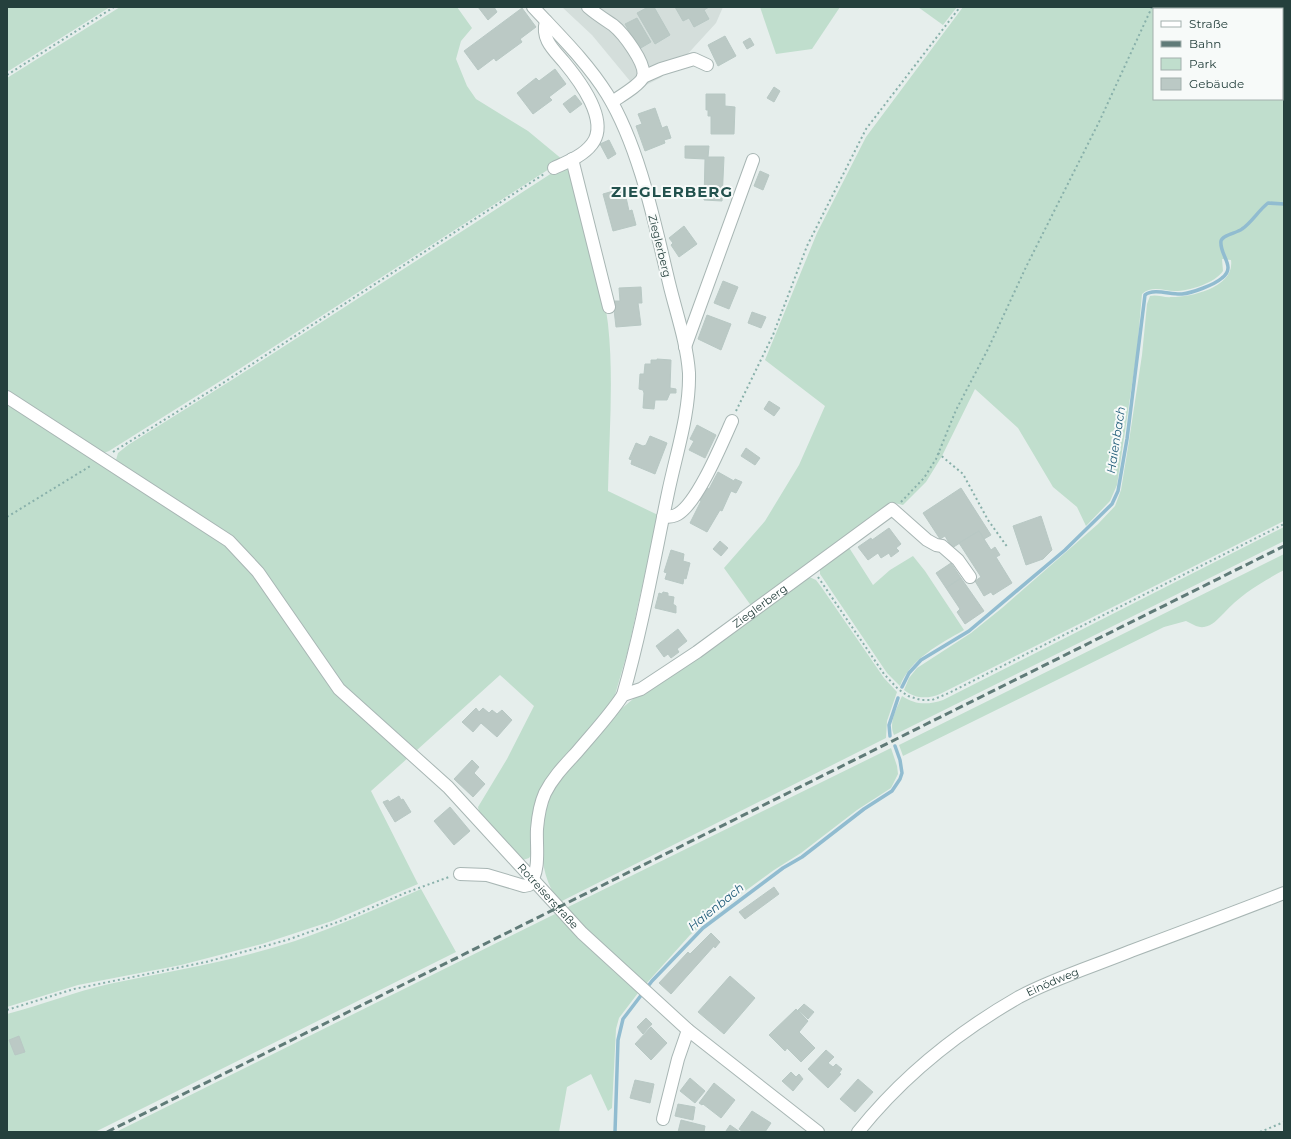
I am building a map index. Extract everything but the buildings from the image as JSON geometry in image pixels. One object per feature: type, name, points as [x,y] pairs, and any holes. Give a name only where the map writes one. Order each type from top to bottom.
[{"type":"street","name":"Zieglerberg","points":[[533,7],[580,57],[612,102],[631,145],[640,172],[685,347],[689,372],[688,391],[663,517],[623,695],[608,716],[558,773],[545,793],[540,809],[537,827],[536,871],[533,880]]},
{"type":"street","points":[[588,7],[619,31],[640,60],[643,71],[639,82],[612,102]]},
{"type":"street","points":[[546,21],[544,29],[545,36],[553,50],[582,87],[592,106],[598,123],[597,133],[593,143],[572,159],[554,168]]},
{"type":"street","points":[[642,77],[661,69],[694,59],[707,65]]},
{"type":"street","points":[[572,159],[609,307]]},
{"type":"street","points":[[685,347],[753,160]]},
{"type":"street","name":"Rotreiserstraße","points":[[7,397],[229,541],[258,572],[339,689],[415,756],[471,810],[582,933],[688,1030],[818,1132]]},
{"type":"street","points":[[663,517],[676,515],[690,500],[705,478],[732,421]]},
{"type":"street","name":"Zieglerberg","points":[[623,695],[641,689],[655,681],[892,508]]},
{"type":"street","points":[[892,508],[928,540],[936,545],[942,546],[958,560],[970,577]]},
{"type":"street","points":[[460,874],[487,875],[524,886],[529,885],[533,880]]},
{"type":"street","name":"Einödweg","points":[[858,1132],[890,1094],[920,1068],[973,1027],[1020,997],[1070,974],[1284,894]]},
{"type":"street","points":[[663,1119],[678,1059],[688,1030]]},
{"type":"path","points":[[7,75],[114,7]]},
{"type":"path","points":[[732,421],[773,335],[807,246],[866,129],[960,7]]},
{"type":"path","points":[[892,508],[920,482],[938,453],[956,410],[1100,120],[1152,7]]},
{"type":"path","points":[[7,517],[223,383],[554,168]]},
{"type":"path","points":[[938,453],[963,474],[988,520],[1008,548]]},
{"type":"path","points":[[811,568],[892,683],[908,696],[926,700],[949,693],[1284,524]]},
{"type":"path","points":[[7,1010],[74,989],[206,962],[287,940],[346,919],[431,883],[460,874]]},
{"type":"path","points":[[1260,1132],[1284,1122]]},
{"type":"shaded area","points":[[562,7],[723,7],[716,23],[683,59],[660,78],[640,88],[630,81],[592,35]]},
{"type":"green space","points":[[7,7],[110,7],[7,72]]},
{"type":"green space","points":[[120,7],[457,7],[472,28],[461,41],[456,59],[467,86],[476,99],[528,131],[563,160],[230,375],[104,453],[7,393],[7,78]]},
{"type":"green space","points":[[760,7],[840,7],[812,49],[776,54]]},
{"type":"green space","points":[[918,7],[957,7],[943,25]]},
{"type":"green space","points":[[963,7],[1284,7],[1284,521],[940,694],[931,697],[917,697],[904,690],[909,678],[917,668],[971,633],[1002,608],[1098,524],[1115,506],[1121,490],[1142,355],[1147,304],[1150,296],[1180,297],[1210,289],[1219,284],[1226,277],[1230,269],[1231,260],[1222,259],[1223,271],[1214,279],[1202,286],[1181,291],[1154,289],[1146,291],[1142,294],[1137,351],[1117,485],[1110,501],[1086,526],[1077,507],[1053,487],[1018,428],[975,389],[942,456],[926,482],[903,505],[894,503],[752,607],[724,568],[765,521],[799,465],[825,406],[765,360],[817,233],[866,137]]},
{"type":"green space","points":[[565,168],[569,170],[592,246],[608,324],[611,366],[611,408],[608,491],[658,515],[628,650],[615,695],[595,723],[558,765],[531,855],[529,858],[523,860],[479,812],[478,807],[507,759],[534,706],[500,675],[417,750],[342,684],[259,565],[116,460],[118,453],[128,445],[235,378],[552,173]]},
{"type":"green space","points":[[7,402],[221,541],[251,570],[323,676],[409,757],[371,791],[418,884],[332,921],[262,944],[181,965],[78,985],[7,1007]]},
{"type":"green space","points":[[1284,527],[1284,541],[894,735],[892,730],[893,721],[902,696],[917,703],[932,703],[943,700]]},
{"type":"green space","points":[[848,546],[873,585],[890,570],[913,556],[925,571],[964,630],[918,660],[905,676],[900,686],[887,673],[820,574],[820,567]]},
{"type":"green space","points":[[1284,554],[1284,570],[1245,594],[1210,625],[1200,627],[1186,621],[1164,627],[903,756],[899,745]]},
{"type":"green space","points":[[807,576],[816,580],[884,678],[897,692],[887,721],[886,738],[560,902],[552,891],[547,877],[543,863],[542,847],[544,816],[553,789],[557,783],[620,710],[633,699]]},
{"type":"green space","points":[[891,748],[898,774],[891,788],[857,810],[801,853],[774,870],[718,911],[690,935],[646,984],[580,924],[566,908]]},
{"type":"green space","points":[[421,889],[456,952],[95,1132],[7,1132],[7,1014],[96,987],[226,960],[272,948],[327,929]]},
{"type":"green space","points":[[555,914],[638,993],[619,1018],[616,1029],[612,1108],[608,1111],[591,1074],[567,1087],[559,1132],[116,1132]]},
{"type":"waterway","name":"Haienbach","points":[[902,687],[909,673],[921,660],[969,631],[1065,550],[1112,504],[1118,491],[1127,439],[1145,295],[1153,292],[1182,294],[1203,288],[1218,281],[1226,274],[1228,270],[1228,265],[1221,246],[1222,239],[1242,229],[1268,203],[1284,204]]},
{"type":"waterway","name":"Haienbach","points":[[890,736],[889,725],[898,698]]},
{"type":"waterway","name":"Haienbach","points":[[615,1132],[618,1040],[623,1019],[652,981],[703,928],[783,868],[802,857],[864,809],[892,791],[902,773],[900,760],[895,746]]},
{"type":"railway","points":[[107,1132],[1284,546]]},
{"type":"district","name":"ZIEGLERBERG","points":[[672,192]]}]
